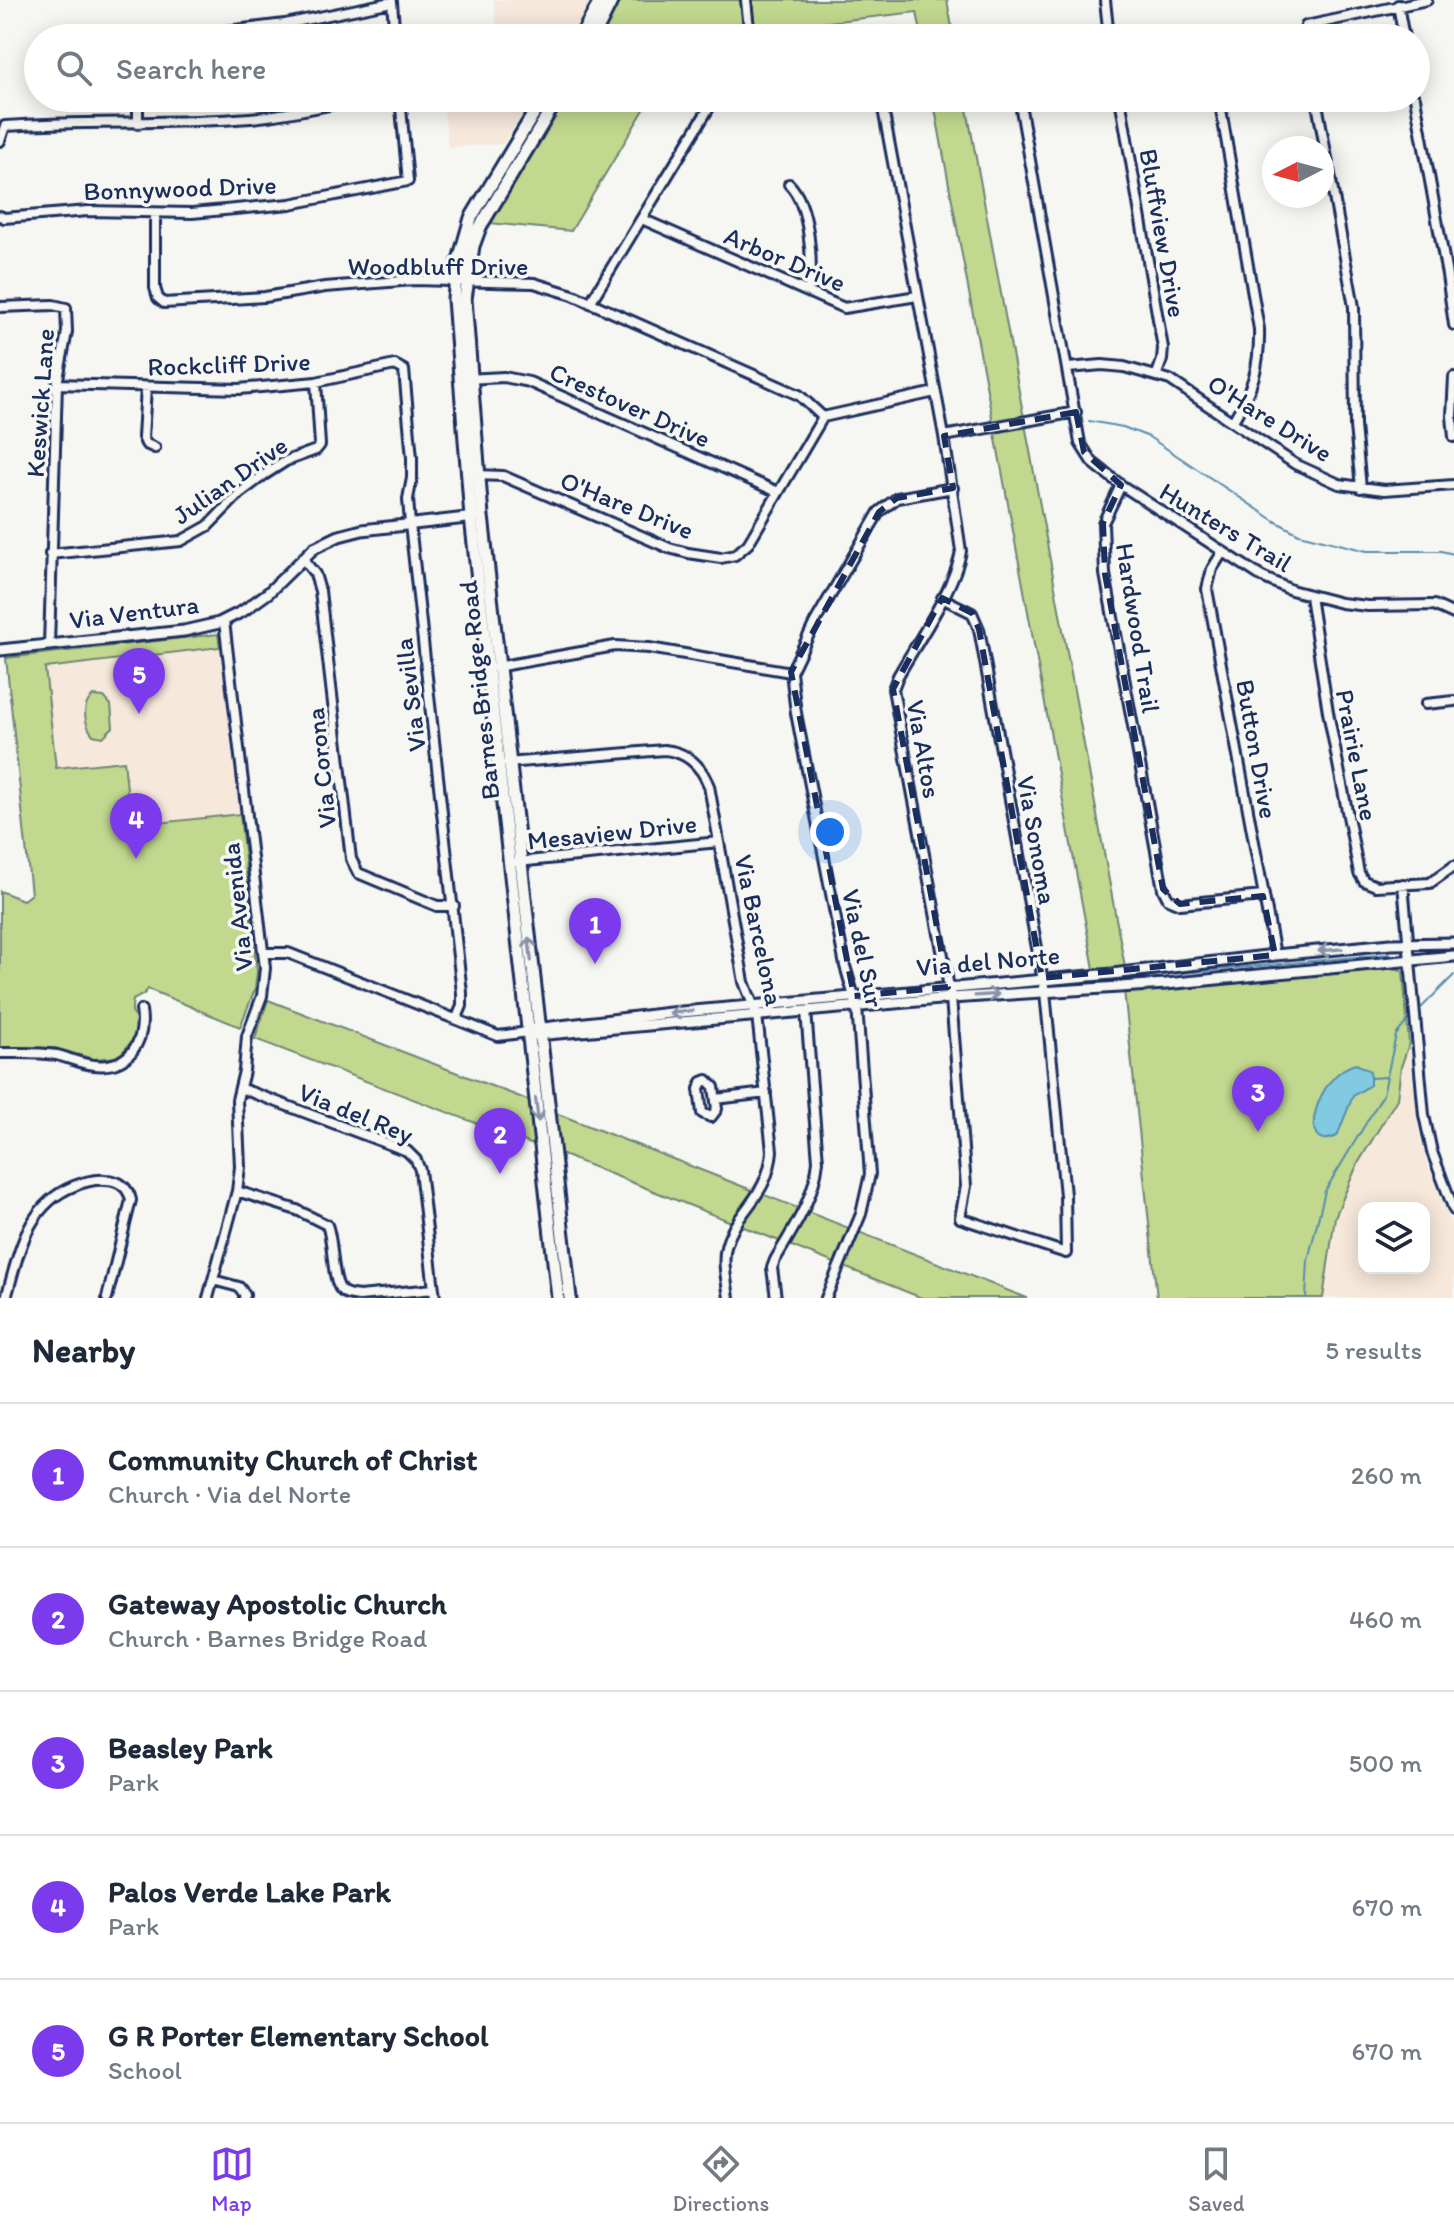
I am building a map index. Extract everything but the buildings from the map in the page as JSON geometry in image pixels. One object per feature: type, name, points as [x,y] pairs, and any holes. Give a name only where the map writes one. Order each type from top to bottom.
[{"type":"main road","points":[[588,24],[601,0]]},
{"type":"main road","points":[[600,24],[612,0]]},
{"type":"main road","name":"Barnes Bridge Road","points":[[537,112],[530,130],[490,196],[461,282],[465,299],[466,379],[476,517],[536,1032],[559,1256],[558,1298]]},
{"type":"main road","name":"Barnes Bridge Road","points":[[530,130],[546,112]]},
{"type":"main road","name":"Barnes Bridge Road","points":[[559,1256],[570,1298]]},
{"type":"street","points":[[746,0],[749,24]]},
{"type":"street","points":[[1105,0],[1108,24]]},
{"type":"street","points":[[1315,24],[1427,0]]},
{"type":"street","points":[[285,24],[392,2],[394,24]]},
{"type":"street","points":[[1398,5],[1401,24]]},
{"type":"street","points":[[138,112],[138,124]]},
{"type":"street","points":[[0,141],[5,126],[69,122],[138,124],[252,118],[286,112]]},
{"type":"street","name":"Bonnywood Drive","points":[[0,216],[88,211],[155,214],[290,204],[408,181],[401,112]]},
{"type":"street","points":[[590,303],[707,112]]},
{"type":"street","name":"Via Altos","points":[[884,112],[944,436],[961,551],[958,568],[893,689],[951,998],[966,1186],[960,1218],[1066,1253]]},
{"type":"street","points":[[1022,112],[1084,452],[1121,485]]},
{"type":"street","name":"Bluffview Drive","points":[[1122,112],[1163,348],[1157,374]]},
{"type":"street","points":[[1221,112],[1259,329],[1257,368],[1247,398],[1233,421]]},
{"type":"street","points":[[1319,112],[1354,307],[1355,426],[1361,488]]},
{"type":"street","points":[[1418,112],[1451,274],[1454,325]]},
{"type":"street","points":[[789,184],[801,201],[812,274],[808,292]]},
{"type":"street","name":"Woodbluff Drive","points":[[155,214],[155,288],[158,298],[164,303],[265,297],[325,287],[414,280],[534,283],[556,288],[799,395],[823,417]]},
{"type":"street","name":"Arbor Drive","points":[[642,219],[844,308],[917,296]]},
{"type":"street","name":"Keswick Lane","points":[[0,307],[53,305],[66,308],[67,332],[57,384],[49,645]]},
{"type":"street","name":"O'Hare Drive","points":[[1068,368],[1102,365],[1157,374],[1183,386],[1295,464],[1339,484],[1412,490],[1454,485]]},
{"type":"street","name":"Rockcliff Drive","points":[[57,384],[239,389],[316,382],[389,366],[402,367]]},
{"type":"street","name":"Via Sevilla","points":[[402,367],[406,378],[412,458],[408,499],[410,524],[462,993],[462,1006],[457,1018]]},
{"type":"street","name":"Crestover Drive","points":[[466,379],[504,377],[529,382],[778,492]]},
{"type":"street","points":[[1454,377],[1454,437]]},
{"type":"street","name":"Julian Drive","points":[[50,554],[181,541],[208,526],[240,493],[264,475],[286,461],[316,450],[320,445],[316,382]]},
{"type":"street","points":[[146,387],[143,437],[146,444],[155,448]]},
{"type":"street","points":[[823,417],[935,392]]},
{"type":"street","points":[[944,436],[1076,412]]},
{"type":"street","name":"O'Hare Drive","points":[[473,475],[503,476],[669,548],[721,558],[735,555],[748,544],[823,417]]},
{"type":"street","name":"Hunters Trail","points":[[1121,485],[1262,577],[1310,596],[1368,606],[1434,605],[1454,614]]},
{"type":"street","name":"Hardwood Trail","points":[[1121,485],[1103,523],[1105,574],[1163,889],[1168,899],[1180,904],[1263,896]]},
{"type":"street","points":[[493,667],[615,646],[649,648],[791,672],[815,622],[879,512],[897,498],[953,488]]},
{"type":"street","name":"Via Ventura","points":[[0,650],[184,631],[224,621],[268,593],[314,548],[339,536],[362,530],[476,517]]},
{"type":"street","name":"Button Drive","points":[[1222,553],[1212,569],[1207,589],[1275,955]]},
{"type":"street","name":"Via Corona","points":[[303,559],[315,574],[320,591],[351,859],[358,873],[437,906],[454,906]]},
{"type":"street","name":"Prairie Lane","points":[[1310,596],[1328,712],[1359,873],[1371,885],[1430,883],[1454,866]]},
{"type":"street","name":"Via Sonoma","points":[[942,598],[972,613],[979,629],[1045,992],[1065,1195],[1066,1253]]},
{"type":"street","name":"Via Avenida","points":[[211,1297],[237,1191],[240,1167],[237,1100],[247,1036],[264,982],[264,953],[224,621]]},
{"type":"street","name":"Via del Sur","points":[[791,672],[796,713],[842,951],[855,1002],[870,1174],[861,1214],[826,1298]]},
{"type":"street","points":[[1426,704],[1454,701]]},
{"type":"street","name":"Via Barcelona","points":[[504,764],[664,750],[677,751],[704,773],[709,786],[744,982],[755,1010],[772,1151],[770,1170],[764,1185],[727,1244],[724,1260],[729,1298]]},
{"type":"street","name":"Mesaview Drive","points":[[515,862],[719,842]]},
{"type":"street","points":[[1403,884],[1411,994],[1428,1135],[1454,1210]]},
{"type":"street","name":"Via del Norte","points":[[755,1010],[806,1011],[948,987],[1112,974],[1275,955],[1454,943]]},
{"type":"street","name":"Via del Norte","points":[[264,953],[288,953],[498,1036],[755,1010],[1206,980],[1454,956]]},
{"type":"street","points":[[0,1053],[57,1055],[90,1065],[107,1066],[131,1055],[139,1044],[144,1025],[141,1010]]},
{"type":"street","points":[[776,1298],[772,1268],[808,1205],[817,1169],[818,1144],[806,1011]]},
{"type":"street","name":"Via del Rey","points":[[240,1088],[407,1151],[416,1160],[420,1170],[434,1294]]},
{"type":"street","points":[[716,1099],[766,1093]]},
{"type":"street","points":[[6,1298],[25,1233],[36,1213],[67,1189],[94,1180],[117,1181],[129,1191],[131,1200],[107,1298]]},
{"type":"street","points":[[237,1191],[297,1210],[327,1225],[332,1237],[337,1283],[341,1291],[348,1295],[434,1294]]},
{"type":"street","points":[[213,1280],[239,1287],[244,1298]]},
{"type":"highlighted area","points":[[1076,412],[1084,452],[1121,485],[1103,523],[1105,574],[1163,889],[1180,904],[1263,896],[1275,955],[1042,978],[979,629],[972,613],[942,598],[893,689],[948,987],[854,996],[791,672],[879,512],[897,498],[953,488],[944,436]]},
{"type":"shaded area","points":[[494,0],[591,0],[580,24],[496,24]]},
{"type":"shaded area","points":[[444,112],[523,112],[503,144],[448,147]]},
{"type":"shaded area","points":[[220,647],[240,814],[131,826],[56,768],[45,667]]},
{"type":"shaded area","points":[[1409,1044],[1419,1133],[1428,1166],[1454,1231],[1454,1298],[1323,1298],[1335,1217],[1357,1165],[1397,1099],[1401,1067]]},
{"type":"green space","points":[[617,0],[947,0],[951,24],[919,24],[917,12],[811,24],[604,24]]},
{"type":"green space","points":[[553,112],[643,112],[571,231],[489,223]]},
{"type":"green space","points":[[936,112],[968,112],[1125,967],[1094,969]]},
{"type":"green space","points":[[218,634],[220,647],[45,668],[56,768],[124,761],[131,826],[240,814],[257,972],[255,989],[240,1027],[148,989],[133,1000],[132,1013],[140,1023],[134,1039],[118,1057],[94,1059],[55,1048],[0,1047],[0,891],[23,900],[31,894],[6,658]]},
{"type":"green space","points":[[93,696],[104,697],[111,705],[113,727],[103,737],[93,735],[86,720],[85,709]]},
{"type":"green space","points":[[1396,968],[1403,971],[1409,1044],[1401,1067],[1397,1099],[1357,1165],[1335,1217],[1323,1298],[1157,1298],[1124,990],[1195,987]]},
{"type":"green space","points":[[268,1000],[533,1102],[536,1146],[255,1039]]},
{"type":"green space","points":[[553,1112],[1027,1298],[922,1298],[558,1153]]},
{"type":"water","points":[[1356,1064],[1370,1071],[1370,1085],[1353,1096],[1337,1136],[1324,1139],[1316,1134],[1316,1110],[1331,1081],[1342,1070]]},
{"type":"waterway","points":[[1089,421],[1123,427],[1149,437],[1299,534],[1367,551],[1441,551],[1454,554]]},
{"type":"waterway","points":[[1151,976],[1389,954]]},
{"type":"waterway","points":[[1419,1010],[1454,975]]},
{"type":"waterway","points":[[1306,1298],[1308,1260],[1325,1191],[1383,1095],[1396,1035],[1411,1017]]},
{"type":"waterway","points":[[1371,1078],[1386,1077]]},
{"type":"place","name":"G R Porter Elementary School","points":[[139,714]]},
{"type":"place","name":"Palos Verde Lake Park","points":[[136,859]]},
{"type":"place","name":"Community Church of Christ","points":[[595,964]]},
{"type":"place","name":"Beasley Park","points":[[1258,1132]]},
{"type":"place","name":"Gateway Apostolic Church","points":[[500,1174]]}]
